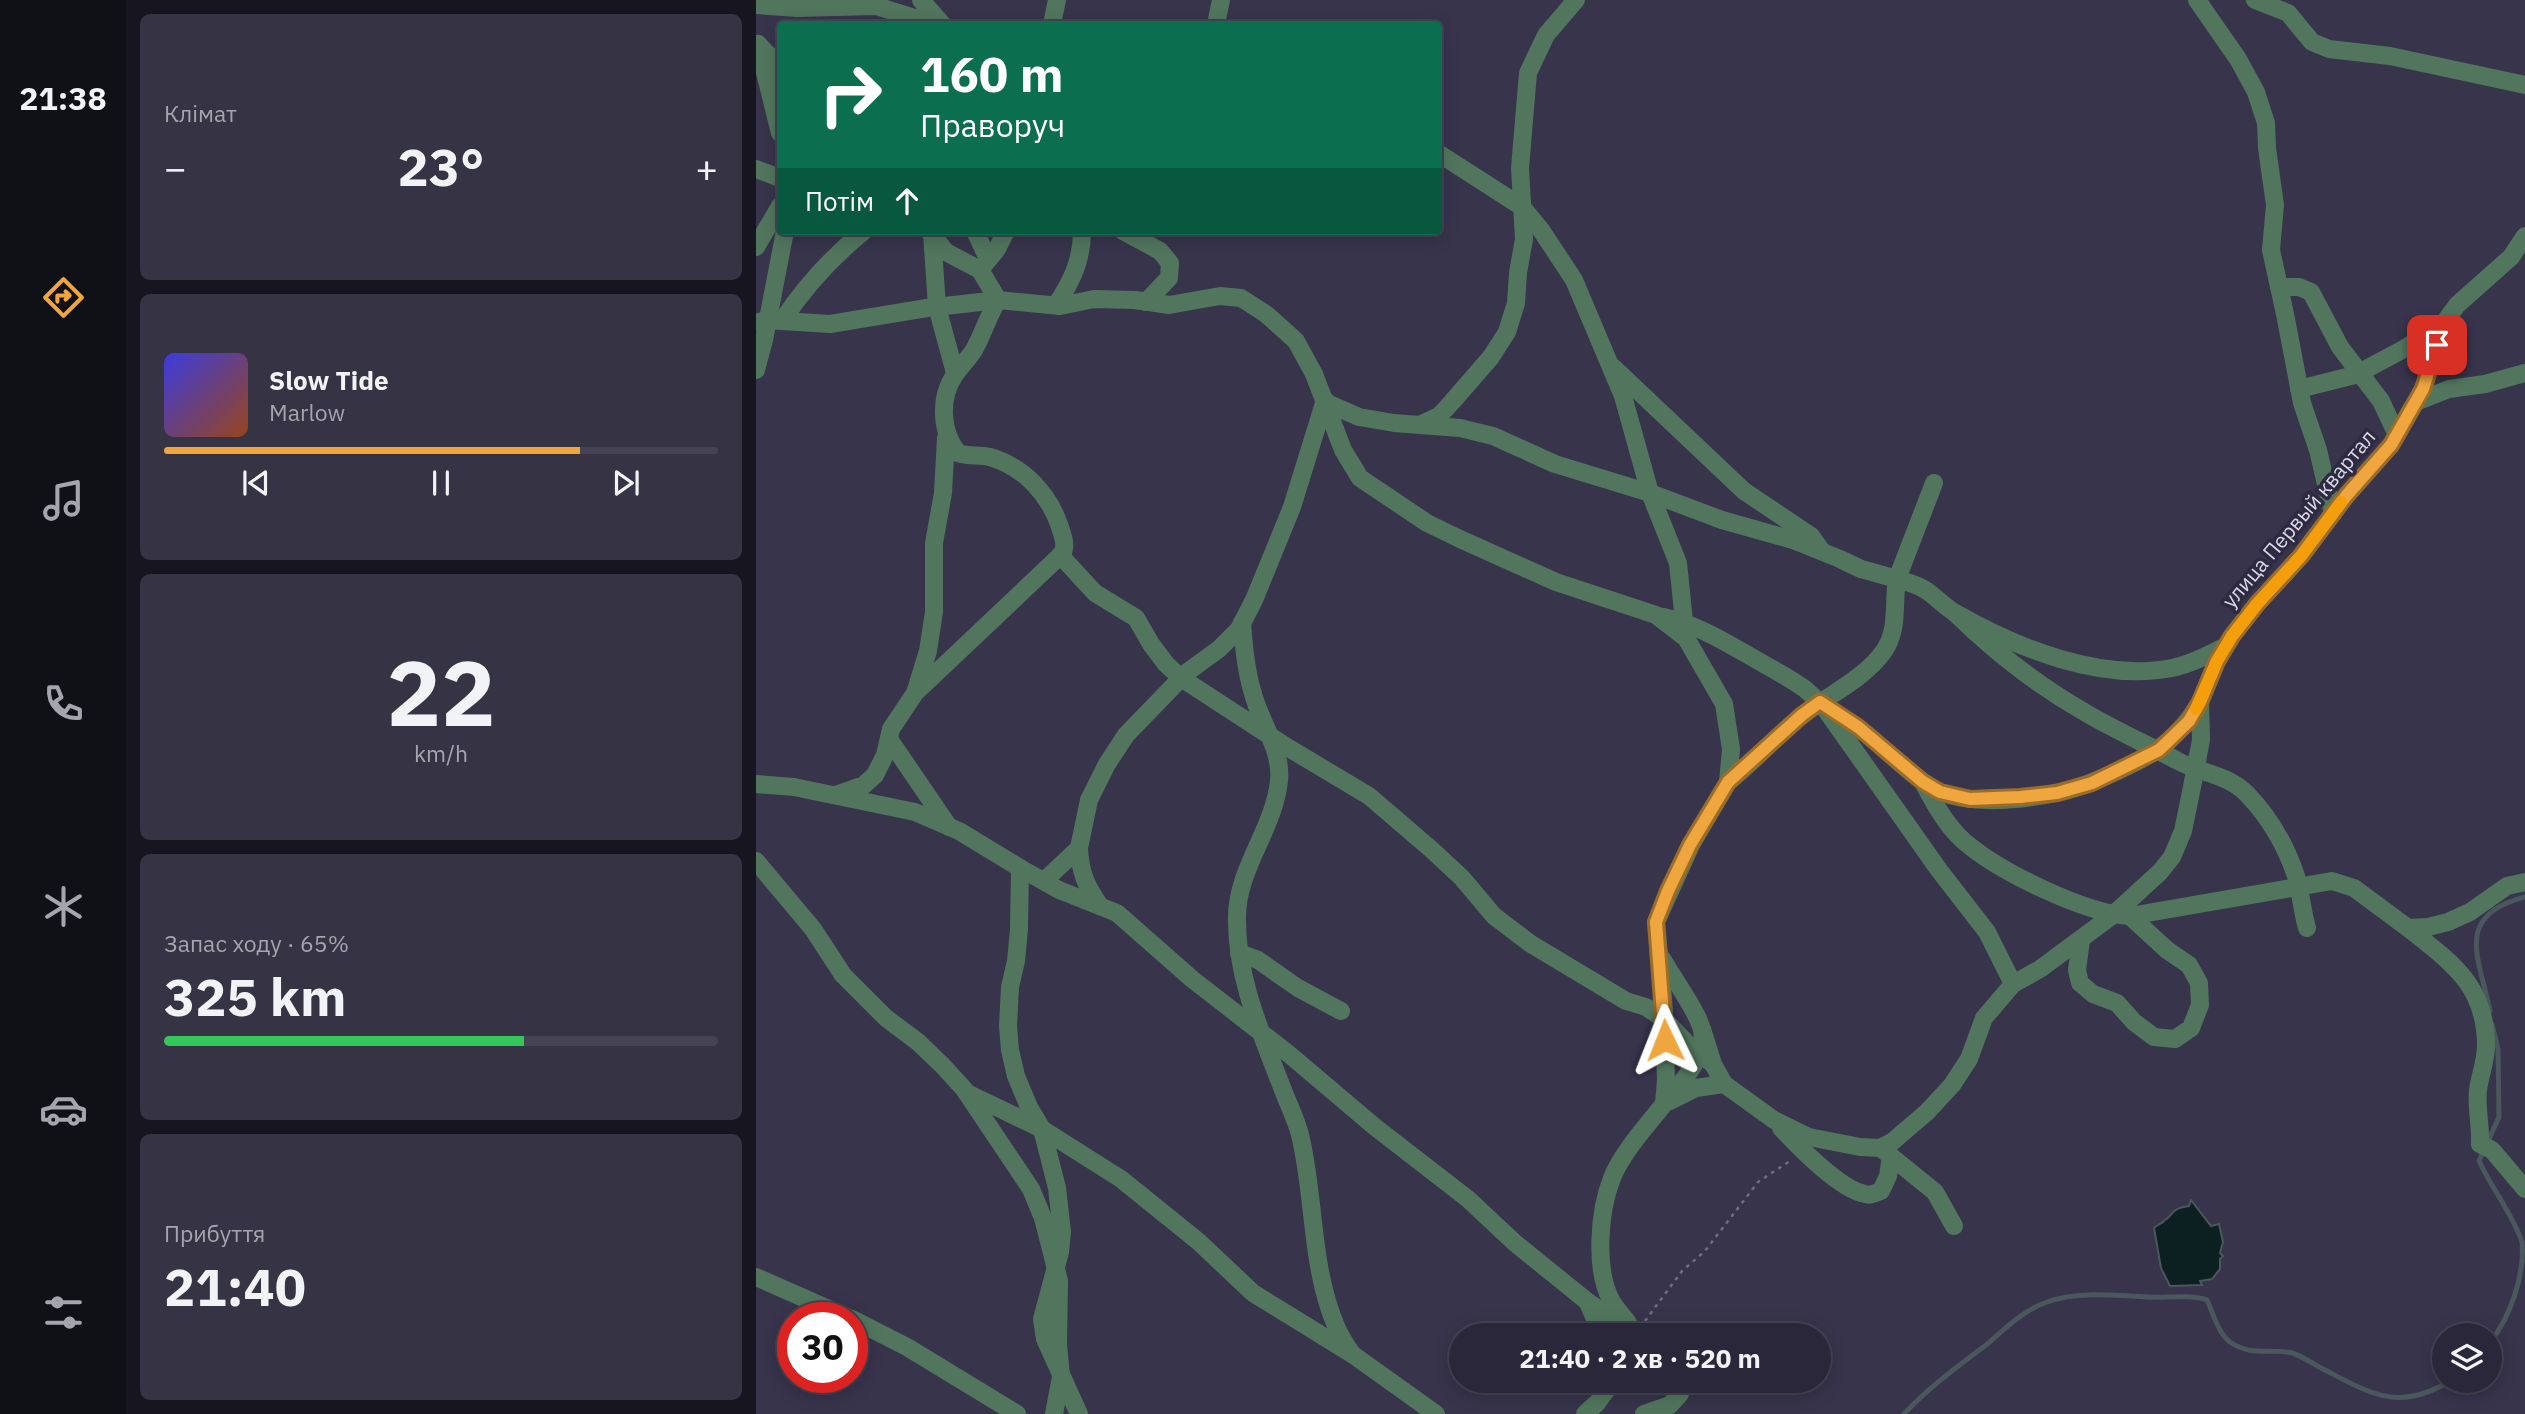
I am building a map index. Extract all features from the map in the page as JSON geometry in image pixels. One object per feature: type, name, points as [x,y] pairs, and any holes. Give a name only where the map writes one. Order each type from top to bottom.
[{"type":"street","points":[[921,0],[939,21]]},
{"type":"street","points":[[1053,21],[1057,0]]},
{"type":"street","points":[[1217,21],[1221,0]]},
{"type":"street","points":[[1419,425],[1439,416],[1491,357],[1507,332],[1516,303],[1524,239],[1520,168],[1528,73],[1546,35],[1576,0]]},
{"type":"street","points":[[2197,0],[2238,59],[2256,92],[2266,123],[2275,205],[2270,250],[2299,389],[2318,450],[2333,514]]},
{"type":"street","points":[[2255,0],[2288,13],[2312,42],[2329,49],[2390,56],[2525,85]]},
{"type":"street","points":[[756,5],[894,9],[926,21]]},
{"type":"street","points":[[757,43],[777,64]]},
{"type":"street","points":[[757,43],[777,121]]},
{"type":"street","points":[[1442,156],[1522,207],[1541,230],[1574,280],[1630,420],[1650,493],[1678,563],[1685,630],[1724,704],[1731,749],[1728,782]]},
{"type":"street","points":[[756,169],[777,177]]},
{"type":"street","points":[[756,247],[777,211]]},
{"type":"street","points":[[756,370],[784,235]]},
{"type":"street","points":[[768,321],[796,300],[834,257],[859,235]]},
{"type":"street","points":[[931,235],[937,307],[955,373]]},
{"type":"street","points":[[933,235],[946,252],[984,265]]},
{"type":"street","points":[[976,235],[998,300]]},
{"type":"street","points":[[984,265],[1003,235]]},
{"type":"street","points":[[1056,305],[1076,272],[1082,250],[1082,235]]},
{"type":"street","points":[[1130,235],[1160,251],[1170,263],[1169,278],[1146,302]]},
{"type":"street","name":"улица Первый квартал","points":[[1886,1152],[1892,1142],[1927,1112],[1952,1085],[1969,1059],[1984,1018],[2013,984],[2121,915],[2172,857],[2183,831],[2201,740],[2200,702],[2217,661],[2257,604],[2301,556],[2391,445],[2423,389],[2444,323],[2457,305],[2511,257],[2525,236]]},
{"type":"street","points":[[2279,287],[2311,292],[2340,347],[2381,401],[2397,435]]},
{"type":"street","points":[[768,321],[830,324],[998,300],[1056,305],[1094,299],[1169,305],[1220,296],[1241,298],[1266,314],[1296,341],[1314,374],[1343,450],[1360,478],[1427,523],[1556,582],[1656,615],[1685,630],[1698,626],[1803,688],[1822,705],[1858,727],[1923,782],[1940,792],[1970,799],[2020,797],[2057,793],[2092,783],[2159,750],[2189,721],[2200,702]]},
{"type":"street","points":[[915,693],[929,651],[932,625],[934,542],[944,483],[945,393],[955,373],[975,348],[998,300]]},
{"type":"street","points":[[2299,389],[2337,381],[2358,373],[2402,350],[2444,323]]},
{"type":"street","points":[[1609,365],[1744,491],[1811,536],[1822,553]]},
{"type":"street","points":[[2416,402],[2449,389],[2496,382],[2525,373]]},
{"type":"street","points":[[1326,402],[1359,417],[1460,428],[1493,436],[1555,464],[1650,493],[1690,510],[1793,540],[1861,569],[1924,589],[1955,613],[1986,643],[2044,687],[2086,713],[2195,770],[2223,777],[2246,792],[2276,830],[2298,886],[2307,928]]},
{"type":"street","points":[[1100,906],[1087,888],[1080,869],[1079,848],[1089,800],[1107,764],[1126,735],[1181,678],[1219,649],[1242,623],[1292,507],[1326,402]]},
{"type":"street","points":[[833,796],[864,785],[876,775],[891,729],[915,693],[1060,555],[1066,544],[1057,516],[1046,495],[1030,480],[1010,466],[987,457],[969,457],[958,453],[946,434]]},
{"type":"street","points":[[1664,1104],[1664,1019],[1656,922],[1668,891],[1690,845],[1728,782],[1802,715],[1822,705],[1869,667],[1884,651],[1892,633],[1897,579],[1934,483]]},
{"type":"street","points":[[1060,555],[1095,593],[1136,618],[1151,644],[1181,678],[1369,796],[1452,869],[1494,916],[1531,944],[1615,995],[1646,1007],[1664,1019],[1706,1059],[1724,1084],[1774,1120],[1809,1137],[1886,1152],[1936,1192],[1954,1226]]},
{"type":"street","points":[[1955,613],[2008,639],[2048,654],[2113,671],[2140,672],[2173,668],[2198,660],[2226,646]]},
{"type":"street","points":[[1242,623],[1245,660],[1256,704],[1274,747],[1279,780],[1260,840],[1245,873],[1237,915],[1240,953],[1248,996],[1301,1137],[1326,1298],[1336,1328],[1352,1354]]},
{"type":"street","points":[[1822,705],[1939,870],[1987,932],[2013,984]]},
{"type":"street","points":[[889,739],[949,827]]},
{"type":"street","points":[[1923,782],[1949,825],[1970,847],[2032,884],[2121,915],[2189,965],[2199,983],[2200,1006],[2191,1028],[2175,1039],[2154,1037],[2134,1022],[2117,1003],[2093,994],[2080,983],[2077,970],[2081,940]]},
{"type":"street","points":[[756,784],[794,787],[915,812],[949,827],[1059,890],[1117,913],[1192,979],[1468,1199],[1515,1243],[1619,1323]]},
{"type":"street","points":[[1044,881],[1079,848]]},
{"type":"street","points":[[756,862],[813,929],[843,975],[886,1018],[918,1042],[942,1065],[965,1092],[1031,1189],[1043,1218],[1059,1281],[1058,1345],[1061,1375],[1054,1414]]},
{"type":"street","points":[[1020,868],[1019,929],[1010,987],[1010,1051],[1016,1076],[1042,1129],[1057,1188],[1062,1232],[1056,1269]]},
{"type":"street","points":[[2121,915],[2332,881],[2354,888],[2437,951],[2472,986],[2485,1029],[2486,1050],[2478,1091],[2486,1147],[2525,1189]]},
{"type":"street","points":[[2408,928],[2448,922],[2470,912],[2507,886],[2525,882]]},
{"type":"street","points":[[1240,953],[1258,960],[1298,988],[1341,1011]]},
{"type":"street","points":[[1659,953],[1702,1029],[1706,1059]]},
{"type":"street","points":[[1628,1323],[1612,1301],[1603,1275],[1599,1244],[1613,1177],[1634,1142],[1678,1087],[1706,1059]]},
{"type":"street","points":[[1664,1104],[1696,1088],[1724,1084]]},
{"type":"street","points":[[965,1092],[1042,1129],[1121,1179],[1158,1207],[1253,1293],[1352,1354],[1436,1414]]},
{"type":"street","points":[[1774,1120],[1805,1153],[1851,1190],[1868,1195],[1881,1191],[1888,1176],[1886,1152]]},
{"type":"street","points":[[756,1277],[812,1302]]},
{"type":"street","points":[[1588,1301],[1597,1323]]},
{"type":"street","points":[[868,1328],[907,1348],[1017,1414]]},
{"type":"street","points":[[1061,1375],[1079,1414]]},
{"type":"street","points":[[1585,1414],[1603,1393]]},
{"type":"street","points":[[1644,1414],[1670,1405],[1680,1393]]},
{"type":"path","points":[[1645,1323],[1682,1271],[1705,1251],[1758,1182],[1805,1153]]},
{"type":"shaded area","points":[[2191,1200],[2211,1226],[2219,1224],[2223,1242],[2220,1269],[2212,1279],[2200,1281],[2202,1285],[2170,1286],[2161,1268],[2154,1228],[2175,1210],[2189,1206]]},
{"type":"waterway","points":[[2490,1011],[2477,957],[2479,928],[2487,916],[2502,905],[2525,897]]},
{"type":"waterway","points":[[2492,1024],[2498,1049],[2499,1117],[2479,1161],[2522,1242],[2521,1268],[2515,1295],[2502,1324]]},
{"type":"waterway","points":[[1904,1414],[1933,1386],[2022,1315],[2047,1302],[2084,1295],[2200,1298],[2207,1300],[2222,1333],[2238,1347],[2253,1351],[2292,1353],[2354,1385],[2384,1396],[2399,1398],[2432,1390]]},
{"type":"slow traffic","points":[[2196,709],[2217,661],[2232,636],[2301,556],[2341,502]]},
{"type":"route","points":[[1665,1040],[1656,922],[1668,891],[1690,845],[1728,782],[1802,715],[1820,702],[1858,727],[1923,782],[1940,792],[1970,799],[2057,793],[2092,783],[2159,750],[2189,721],[2232,636],[2391,445],[2423,389],[2437,345]]}]
